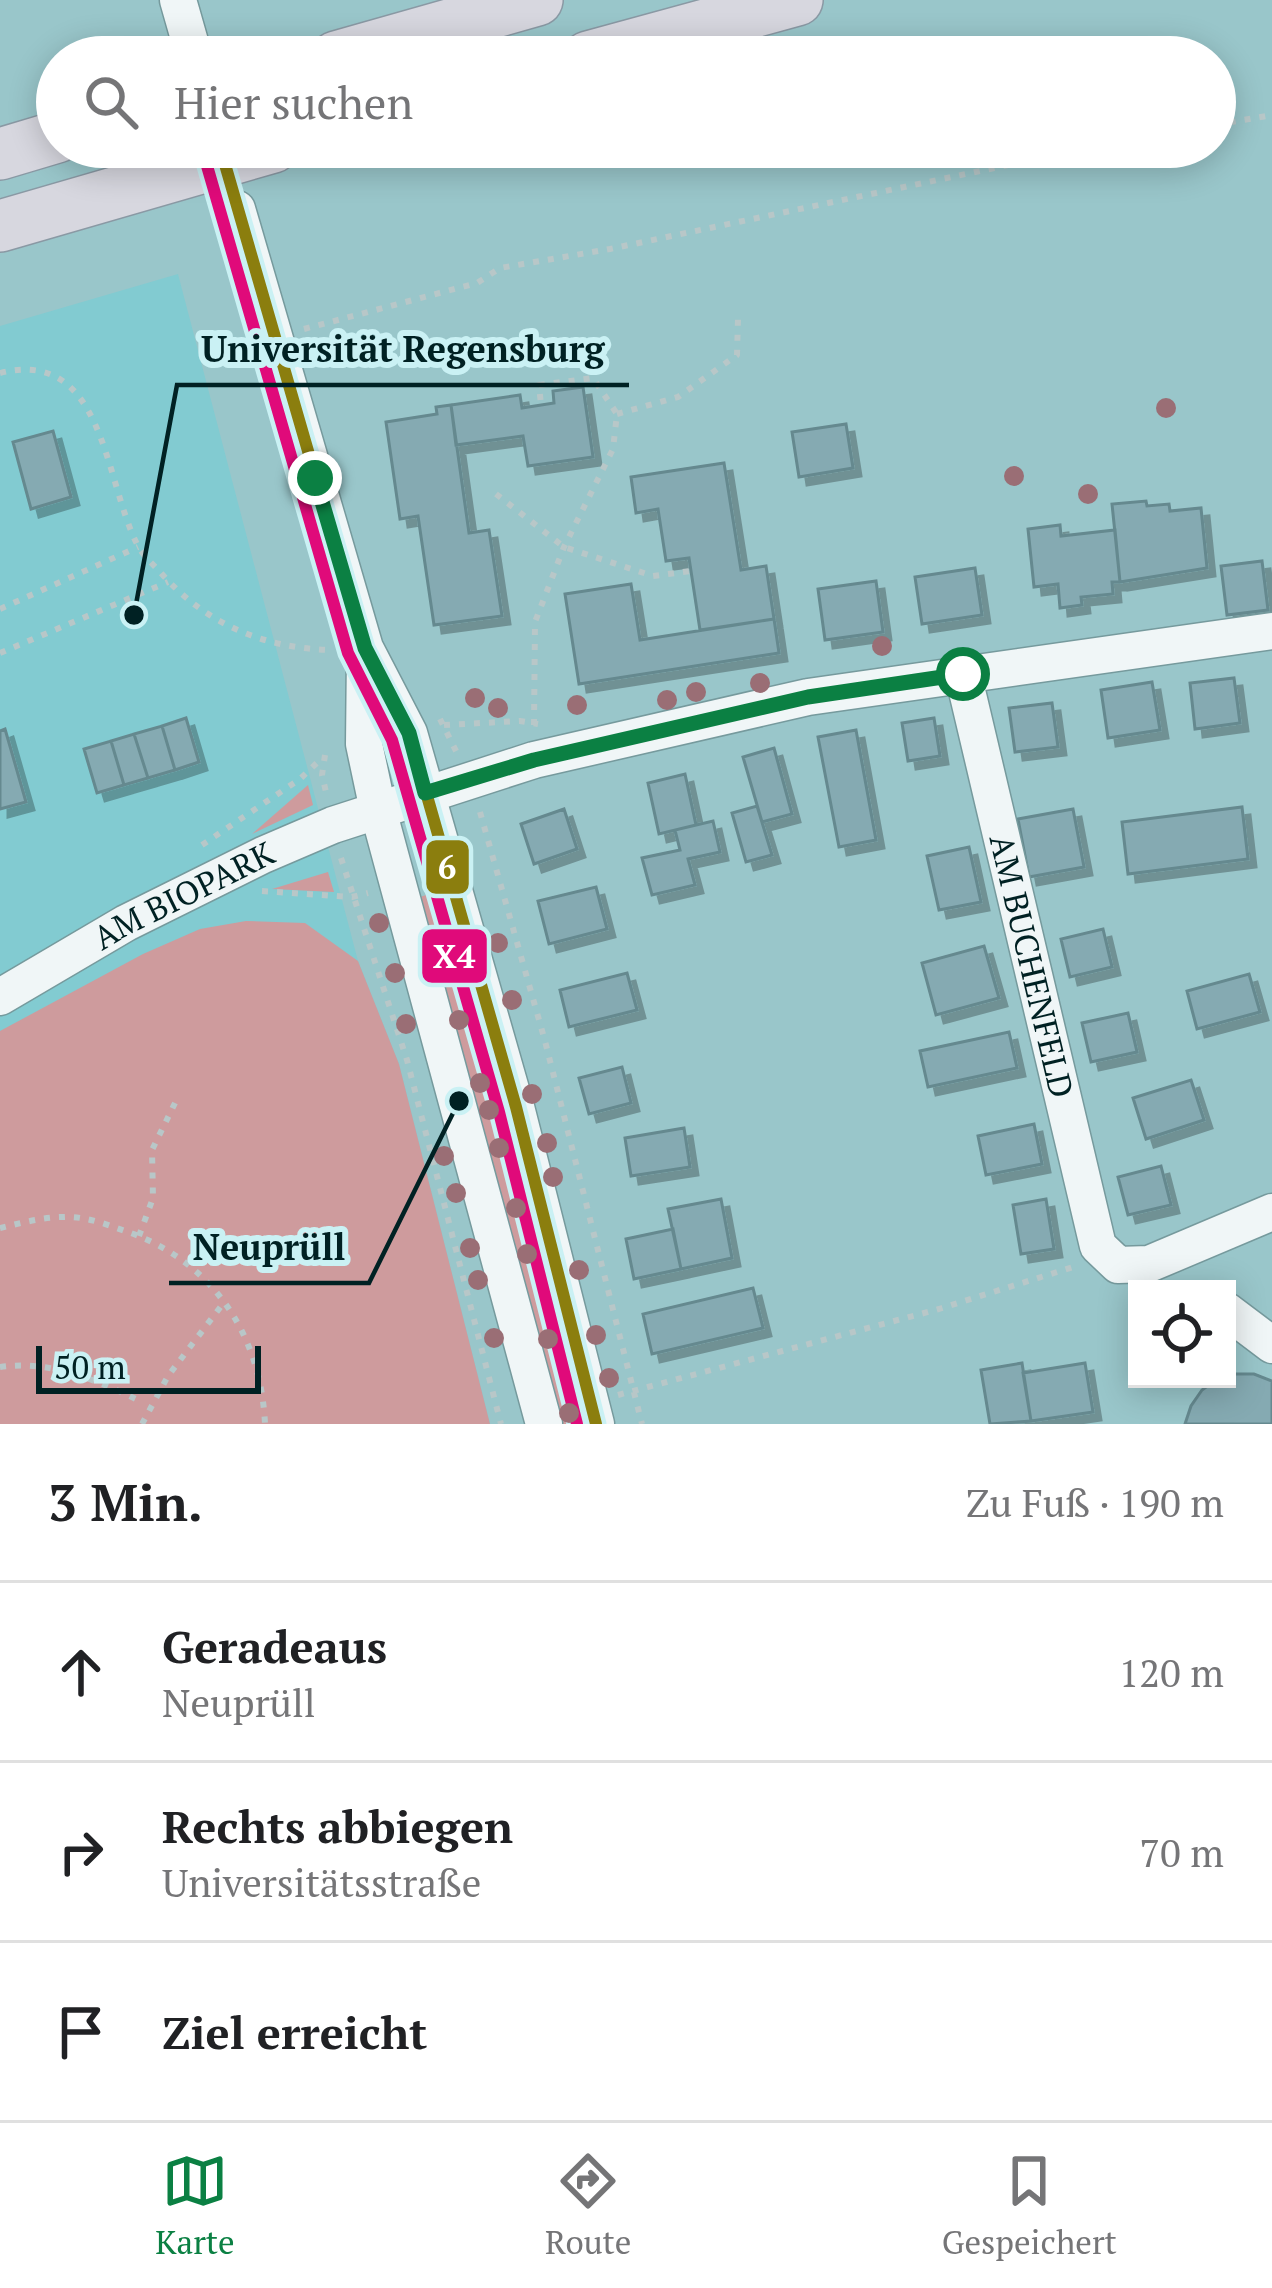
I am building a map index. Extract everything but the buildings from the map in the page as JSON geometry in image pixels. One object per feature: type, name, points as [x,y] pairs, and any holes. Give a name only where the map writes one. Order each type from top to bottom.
[{"type":"highway","points":[[410,36],[536,0]]},
{"type":"highway","points":[[665,36],[797,0]]},
{"type":"highway","points":[[0,154],[36,143]]},
{"type":"highway","points":[[0,226],[200,168]]},
{"type":"street","points":[[178,0],[188,36]]},
{"type":"street","points":[[237,209],[365,648],[409,733],[516,1107],[594,1414]]},
{"type":"street","name":"AM BIOPARK","points":[[0,997],[126,922],[195,870],[534,760],[808,697],[1272,631]]},
{"type":"street","points":[[365,648],[364,744],[378,810],[544,1424]]},
{"type":"street","name":"AM BUCHENFELD","points":[[963,674],[1091,1230],[1105,1257]]},
{"type":"street","points":[[1105,1257],[1118,1265],[1149,1264],[1272,1212]]},
{"type":"street","points":[[1236,1318],[1272,1345]]},
{"type":"path","points":[[1236,121],[1272,115]]},
{"type":"path","points":[[274,335],[477,283],[500,268],[994,168]]},
{"type":"path","points":[[617,414],[678,397],[737,355],[739,318]]},
{"type":"path","points":[[0,373],[47,370],[74,387],[88,408],[138,547],[200,609],[244,635],[290,648],[365,648]]},
{"type":"path","points":[[534,760],[535,622],[564,547],[613,449],[617,414],[593,378],[539,385],[542,405]]},
{"type":"path","points":[[496,494],[564,547],[653,576],[691,571]]},
{"type":"path","points":[[0,609],[138,547]]},
{"type":"path","points":[[0,653],[169,582]]},
{"type":"path","points":[[195,870],[325,754]]},
{"type":"path","points":[[470,782],[545,1041],[642,1424]]},
{"type":"path","points":[[333,825],[407,1060],[501,1424]]},
{"type":"path","points":[[195,870],[352,897]]},
{"type":"path","points":[[139,1236],[153,1198],[152,1150],[176,1102]]},
{"type":"path","points":[[0,1228],[67,1216],[101,1222],[139,1236],[197,1271],[225,1300],[256,1366],[265,1424]]},
{"type":"path","points":[[594,1414],[634,1391],[939,1309],[1105,1257]]},
{"type":"path","points":[[142,1424],[169,1376],[225,1300]]},
{"type":"path","points":[[0,1367],[21,1364],[54,1369],[96,1380],[137,1400]]},
{"type":"shaded area","points":[[178,274],[358,961],[399,1064],[490,1424],[0,1424],[0,326]]},
{"type":"shaded area","points":[[308,785],[313,805],[252,834]]},
{"type":"shaded area","points":[[328,872],[334,892],[272,889]]},
{"type":"shaded area","points":[[429,894],[466,1027],[499,1103],[581,1424],[560,1424],[420,897]]},
{"type":"shaded area","points":[[246,921],[305,923],[358,961],[399,1064],[490,1424],[0,1424],[0,1031],[143,954],[200,929]]},
{"type":"transit line","name":"X4","points":[[208,168],[348,653],[392,740],[499,1112],[577,1424]]},
{"type":"transit line","name":"6","points":[[226,168],[365,648],[409,733],[516,1107],[596,1424]]},
{"type":"place","name":"Universität Regensburg","points":[[134,615]]},
{"type":"place","name":"Neuprüll","points":[[459,1101]]},
{"type":"route","points":[[315,478],[365,648],[409,733],[425,793],[534,760],[808,697],[963,674]]}]
